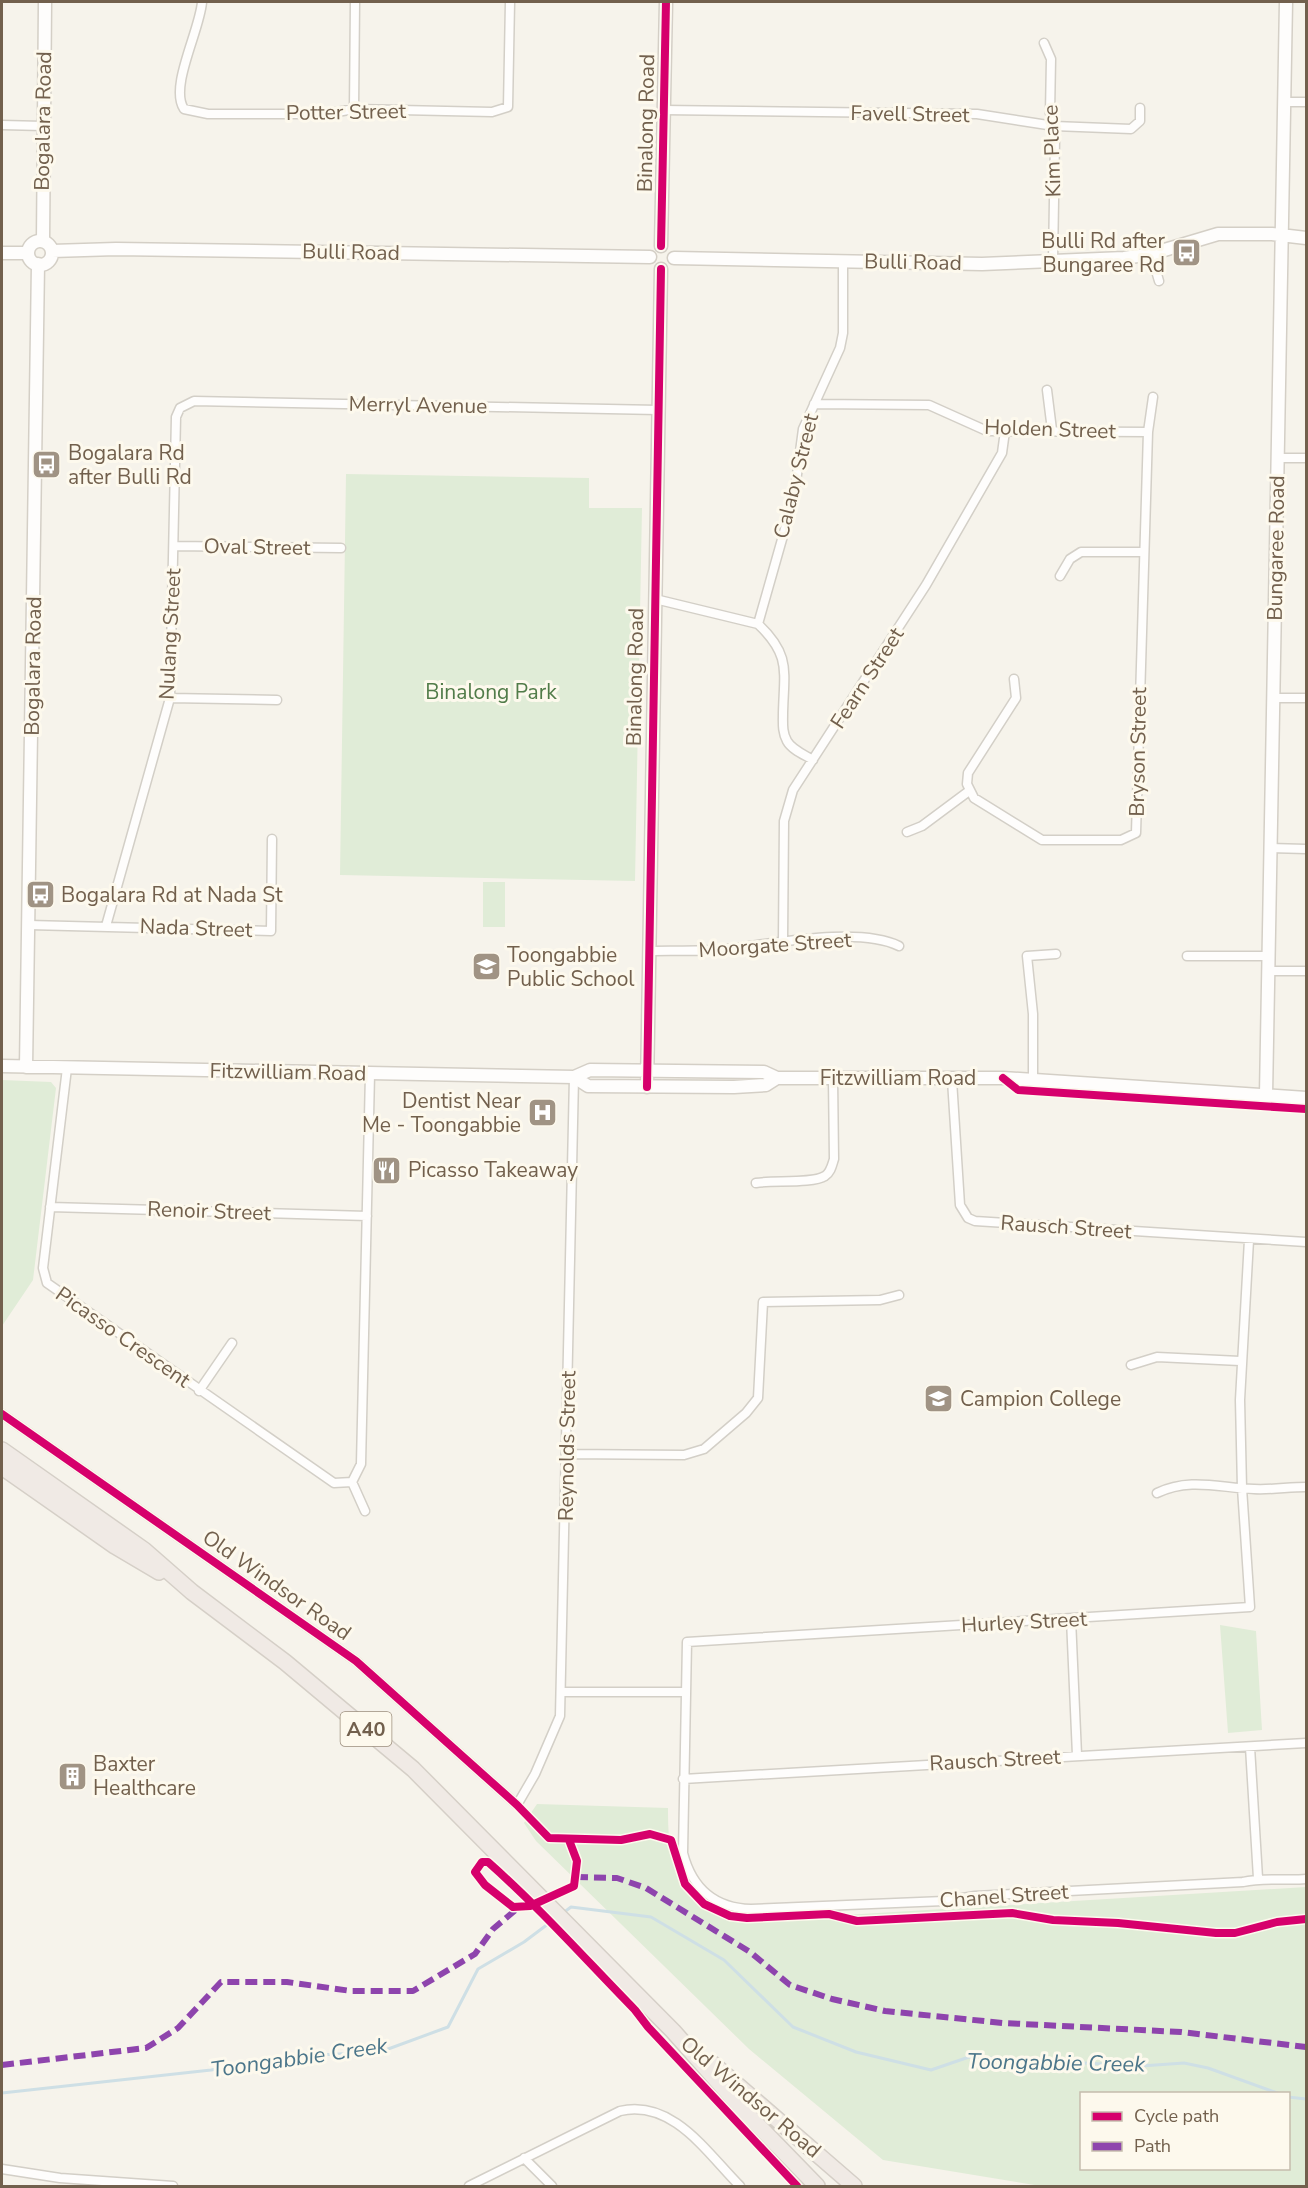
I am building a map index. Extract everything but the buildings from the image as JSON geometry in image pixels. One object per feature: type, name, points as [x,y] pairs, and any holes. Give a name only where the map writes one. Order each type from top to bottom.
[{"type":"highway","name":"Old Windsor Road","points":[[2,1450],[144,1550],[192,1592],[285,1662],[413,1769],[673,2031],[743,2110],[817,2187]]},
{"type":"highway","name":"Old Windsor Road","points":[[2,1467],[115,1546],[192,1592]]},
{"type":"highway","name":"Old Windsor Road","points":[[673,2031],[854,2187]]},
{"type":"street","name":"Bogalara Road","points":[[43,241],[45,2]]},
{"type":"street","name":"Potter Street","points":[[202,2],[199,25],[179,91],[180,103],[184,109],[208,114],[326,114],[354,109],[492,112],[508,107],[510,2]]},
{"type":"street","points":[[354,109],[355,2]]},
{"type":"street","name":"Binalong Road","points":[[662,246],[666,2]]},
{"type":"street","name":"Bungaree Road","points":[[1266,1095],[1286,2]]},
{"type":"street","name":"Kim Place","points":[[1044,43],[1051,59],[1050,113],[1054,126],[1053,261]]},
{"type":"street","points":[[1284,102],[1306,102]]},
{"type":"street","name":"Favell Street","points":[[663,110],[976,114],[1054,126],[1131,129],[1140,121],[1140,108]]},
{"type":"street","points":[[2,125],[43,126]]},
{"type":"street","name":"Bulli Road","points":[[674,258],[982,264],[1124,258],[1151,254],[1218,234],[1306,238]]},
{"type":"street","points":[[43,241],[51,246],[52,251],[50,260],[38,264],[30,259],[28,253],[33,243],[43,241]]},
{"type":"street","points":[[662,246],[672,251],[674,258],[668,267],[661,269],[654,267],[650,257],[654,249],[662,246]]},
{"type":"street","name":"Bulli Road","points":[[52,251],[116,249],[650,257]]},
{"type":"street","points":[[2,253],[28,253]]},
{"type":"street","points":[[1151,254],[1159,281]]},
{"type":"street","name":"Calaby Street","points":[[758,624],[794,497],[800,442],[814,404],[840,348],[843,333],[843,260]]},
{"type":"street","name":"Bogalara Road","points":[[27,1067],[38,264]]},
{"type":"street","name":"Binalong Road","points":[[647,1087],[661,269]]},
{"type":"street","points":[[1047,390],[1052,430]]},
{"type":"street","name":"Bryson Street","points":[[969,791],[974,798],[1042,840],[1121,840],[1136,833],[1148,432],[1153,398]]},
{"type":"street","name":"Merryl Avenue","points":[[180,408],[194,401],[658,410]]},
{"type":"street","name":"Holden Street","points":[[814,404],[929,405],[978,428],[1005,431],[1148,432]]},
{"type":"street","name":"Nulang Street","points":[[106,926],[170,698],[176,417],[180,408]]},
{"type":"street","name":"Fearn Street","points":[[783,940],[783,821],[793,790],[926,585],[1002,453],[1005,431]]},
{"type":"street","points":[[1278,458],[1306,458]]},
{"type":"street","name":"Oval Street","points":[[174,546],[341,548]]},
{"type":"street","points":[[1060,576],[1070,559],[1082,552],[1144,552]]},
{"type":"street","points":[[655,599],[758,624],[778,645],[783,654],[783,729],[786,740],[791,747],[813,760]]},
{"type":"street","points":[[907,832],[922,826],[969,791],[968,773],[1016,698],[1014,679]]},
{"type":"street","points":[[170,698],[277,700]]},
{"type":"street","points":[[1274,698],[1306,698]]},
{"type":"street","name":"Nada Street","points":[[29,925],[271,931],[272,839]]},
{"type":"street","points":[[1270,848],[1306,849]]},
{"type":"street","name":"Moorgate Street","points":[[649,951],[725,949],[783,940],[886,940],[899,946]]},
{"type":"street","points":[[1033,1080],[1033,1014],[1027,956],[1056,954]]},
{"type":"street","points":[[1187,956],[1269,956]]},
{"type":"street","points":[[1269,971],[1306,971]]},
{"type":"street","name":"Fitzwilliam Road","points":[[2,1066],[574,1077],[590,1070],[764,1072],[777,1078],[1033,1080],[1306,1098]]},
{"type":"street","name":"Picasso Crescent","points":[[67,1068],[42,1268],[47,1283],[334,1483],[352,1482]]},
{"type":"street","points":[[365,1511],[352,1482],[361,1464],[370,1074]]},
{"type":"street","name":"Fitzwilliam Road","points":[[574,1077],[588,1086],[647,1087],[766,1085],[777,1078]]},
{"type":"street","name":"Reynolds Street","points":[[517,1805],[535,1774],[560,1716],[562,1692],[574,1077]]},
{"type":"street","points":[[756,1183],[813,1179],[825,1176],[831,1169],[834,1159],[833,1078]]},
{"type":"street","name":"Rausch Street","points":[[952,1080],[960,1205],[968,1218],[975,1221],[1306,1242]]},
{"type":"street","name":"Renoir Street","points":[[50,1207],[367,1216]]},
{"type":"street","name":"Hurley Street","points":[[705,1893],[690,1874],[683,1853],[687,1642],[1250,1607],[1242,1488],[1240,1361],[1250,1240]]},
{"type":"street","points":[[567,1454],[684,1455],[704,1449],[746,1413],[758,1398],[763,1302],[880,1300],[899,1295]]},
{"type":"street","points":[[199,1391],[232,1343]]},
{"type":"street","points":[[1131,1365],[1157,1357],[1240,1361]]},
{"type":"street","name":"Old Windsor Road","points":[[2,1414],[356,1661],[517,1805]]},
{"type":"street","points":[[1157,1493],[1174,1485],[1242,1488],[1306,1486]]},
{"type":"street","points":[[1071,1619],[1077,1755]]},
{"type":"street","points":[[562,1692],[686,1692]]},
{"type":"street","name":"Rausch Street","points":[[683,1779],[1306,1743]]},
{"type":"street","points":[[1250,1747],[1258,1878]]},
{"type":"street","name":"Chanel Street","points":[[705,1893],[729,1907],[751,1910],[1243,1882],[1258,1878],[1273,1881],[1306,1879]]},
{"type":"street","points":[[469,2187],[620,2111],[636,2107],[665,2114],[678,2123],[740,2187]]},
{"type":"street","points":[[524,2158],[552,2187]]},
{"type":"street","points":[[2,2169],[105,2185],[173,2187]]},
{"type":"green space","name":"Binalong Park","points":[[346,474],[589,478],[589,508],[642,508],[635,881],[340,875]]},
{"type":"green space","points":[[483,882],[505,882],[505,927],[483,927]]},
{"type":"green space","points":[[2,1080],[51,1082],[56,1088],[33,1280],[2,1326]]},
{"type":"green space","points":[[1220,1625],[1256,1631],[1262,1730],[1228,1733]]},
{"type":"green space","points":[[537,1804],[668,1808],[670,1850],[674,1868],[681,1883],[691,1896],[705,1907],[746,1921],[1306,1887],[1306,2186],[1041,2186],[883,2160],[749,2049],[536,1841],[524,1823]]},
{"type":"waterway","name":"Toongabbie Creek","points":[[563,1913],[571,1907],[651,1917],[724,1960],[793,2027],[856,2052],[931,2070],[969,2057],[1141,2066],[1184,2063],[1208,2068],[1274,2092]]},
{"type":"waterway","name":"Toongabbie Creek","points":[[2,2093],[211,2070],[297,2056],[380,2052],[448,2027],[478,1969],[524,1942],[556,1918]]},
{"type":"waterway","name":"Toongabbie Creek","points":[[1290,2097],[1306,2099]]},
{"type":"marked path","points":[[576,1877],[617,1878],[646,1888],[750,1952],[790,1985],[832,1999],[885,2011],[1003,2023],[1181,2032],[1306,2047]]},
{"type":"marked path","points":[[2,2065],[146,2048],[178,2028],[221,1982],[287,1982],[351,1991],[413,1991],[475,1954],[493,1929],[518,1908]]},
{"type":"cycle path","points":[[661,246],[666,2]]},
{"type":"cycle path","points":[[647,1087],[661,269]]},
{"type":"cycle path","points":[[1003,1078],[1018,1090],[1306,1109]]},
{"type":"cycle path","points":[[2,1414],[356,1661],[517,1805],[549,1838],[621,1840],[650,1834],[671,1840],[685,1884],[704,1904],[730,1916],[747,1918],[829,1914],[857,1921],[1012,1913],[1053,1920],[1118,1923],[1216,1933],[1235,1933],[1277,1922],[1306,1919]]},
{"type":"cycle path","points":[[569,1840],[577,1861],[574,1886],[530,1906],[513,1907],[485,1885],[475,1872],[482,1862],[488,1862],[526,1898],[545,1916],[797,2186]]},
{"type":"place","name":"Bulli Rd after Bungaree Rd","points":[[1186,253]]},
{"type":"place","name":"Bogalara Rd after Bulli Rd","points":[[47,465]]},
{"type":"place","name":"Bogalara Rd at Nada St","points":[[40,895]]},
{"type":"place","name":"Toongabbie Public School","points":[[486,967]]},
{"type":"place","name":"Dentist Near Me - Toongabbie","points":[[542,1113]]},
{"type":"place","name":"Picasso Takeaway","points":[[387,1170]]},
{"type":"place","name":"Campion College","points":[[939,1399]]},
{"type":"place","name":"Baxter Healthcare","points":[[72,1776]]}]
